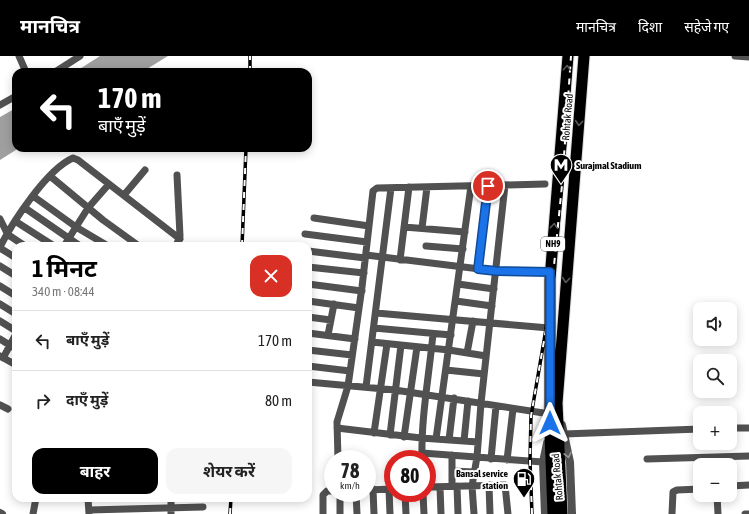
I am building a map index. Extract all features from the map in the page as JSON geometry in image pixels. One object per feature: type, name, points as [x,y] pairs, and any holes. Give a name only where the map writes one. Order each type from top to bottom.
[{"type":"highway","name":"Rohtak Road","points":[[551,461],[549,328],[550,272],[568,56]]},
{"type":"highway","name":"Rohtak Road","points":[[557,403],[584,56]]},
{"type":"highway","name":"NH9","points":[[553,514],[551,461],[557,403]]},
{"type":"highway","name":"NH9","points":[[551,461],[562,514]]},
{"type":"street","points":[[18,56],[24,68]]},
{"type":"street","points":[[61,68],[80,56]]},
{"type":"street","points":[[735,56],[749,57]]},
{"type":"street","points":[[0,105],[12,98]]},
{"type":"street","points":[[12,256],[0,248],[7,233],[43,182],[69,160],[75,158],[180,239]]},
{"type":"street","points":[[124,195],[145,170]]},
{"type":"street","points":[[177,175],[180,239],[178,242]]},
{"type":"street","points":[[50,176],[88,208],[134,242]]},
{"type":"street","points":[[66,242],[88,208],[109,184]]},
{"type":"street","points":[[338,450],[337,422],[348,386],[362,291],[373,190],[377,188],[545,184]]},
{"type":"street","points":[[474,514],[472,486],[477,457],[481,403],[505,185]]},
{"type":"street","points":[[436,439],[471,186]]},
{"type":"street","points":[[478,269],[488,186]]},
{"type":"street","points":[[400,260],[409,187]]},
{"type":"street","points":[[422,228],[427,187]]},
{"type":"street","points":[[366,388],[391,188]]},
{"type":"street","points":[[33,196],[76,227],[101,242]]},
{"type":"street","points":[[25,208],[73,242]]},
{"type":"street","points":[[314,218],[369,226]]},
{"type":"street","points":[[0,219],[7,233],[20,242]]},
{"type":"street","points":[[15,221],[48,242]]},
{"type":"street","points":[[404,227],[465,232]]},
{"type":"street","points":[[305,234],[367,242]]},
{"type":"street","points":[[426,246],[463,249]]},
{"type":"street","points":[[312,250],[496,271],[550,272]]},
{"type":"street","points":[[0,266],[12,274]]},
{"type":"street","points":[[312,267],[364,273]]},
{"type":"street","points":[[458,284],[494,289]]},
{"type":"street","points":[[312,285],[362,291]]},
{"type":"street","points":[[0,286],[12,294]]},
{"type":"street","points":[[312,301],[359,308]]},
{"type":"street","points":[[456,301],[492,306]]},
{"type":"street","points":[[0,304],[12,312]]},
{"type":"street","points":[[328,335],[334,304]]},
{"type":"street","points":[[376,313],[549,328]]},
{"type":"street","points":[[312,317],[331,320]]},
{"type":"street","points":[[0,321],[12,328]]},
{"type":"street","points":[[467,353],[473,321]]},
{"type":"street","points":[[374,328],[451,335]]},
{"type":"street","points":[[312,333],[355,339]]},
{"type":"street","points":[[422,450],[421,438],[425,394],[433,334]]},
{"type":"street","points":[[0,339],[12,346]]},
{"type":"street","points":[[372,342],[432,348],[486,356]]},
{"type":"street","points":[[374,434],[387,344]]},
{"type":"street","points":[[390,435],[401,345]]},
{"type":"street","points":[[404,437],[417,347]]},
{"type":"street","points":[[12,348],[2,357],[12,363]]},
{"type":"street","points":[[312,350],[352,355]]},
{"type":"street","points":[[312,366],[350,371]]},
{"type":"street","points":[[446,370],[484,374]]},
{"type":"street","points":[[312,382],[442,396],[550,414]]},
{"type":"street","points":[[449,440],[454,398]]},
{"type":"street","points":[[464,441],[468,401]]},
{"type":"street","name":"Rohtak Road","points":[[557,403],[570,462],[572,514]]},
{"type":"street","points":[[0,406],[8,409]]},
{"type":"street","points":[[491,459],[496,406]]},
{"type":"street","points":[[507,460],[513,409]]},
{"type":"street","points":[[337,428],[404,437],[478,442]]},
{"type":"street","points":[[737,428],[749,428]]},
{"type":"street","points":[[564,434],[693,429]]},
{"type":"street","points":[[436,456],[452,455],[507,460],[551,461]]},
{"type":"street","points":[[452,455],[452,471],[458,514]]},
{"type":"street","points":[[647,459],[749,456]]},
{"type":"street","name":"Rohtak Road","points":[[545,514],[551,461]]},
{"type":"street","points":[[452,471],[474,472]]},
{"type":"street","points":[[489,485],[490,514]]},
{"type":"street","points":[[436,487],[505,485],[507,488],[508,514]]},
{"type":"street","points":[[737,486],[749,485]]},
{"type":"street","points":[[440,487],[441,514]]},
{"type":"street","points":[[672,514],[673,492],[677,490],[693,489]]},
{"type":"street","points":[[323,514],[324,492]]},
{"type":"street","points":[[33,514],[35,502]]},
{"type":"street","points":[[88,502],[89,512],[171,511],[203,507]]},
{"type":"street","points":[[340,502],[340,514]]},
{"type":"street","points":[[356,502],[357,514]]},
{"type":"street","points":[[372,502],[374,514]]},
{"type":"street","points":[[390,502],[390,514]]},
{"type":"street","points":[[405,502],[406,514]]},
{"type":"street","points":[[423,502],[424,514]]},
{"type":"street","points":[[717,502],[718,514]]},
{"type":"shaded area","points":[[100,56],[168,56],[148,68],[81,68]]},
{"type":"shaded area","points":[[12,110],[13,152],[0,160],[0,117]]},
{"type":"railway","points":[[250,56],[250,68]]},
{"type":"railway","points":[[532,514],[530,461],[531,416],[550,306],[562,185],[571,56]]},
{"type":"railway","points":[[242,242],[246,152]]},
{"type":"railway","points":[[230,514],[231,502]]},
{"type":"place","name":"Surajmal Stadium","points":[[561,184]]},
{"type":"place","name":"Bansal service station","points":[[524,498]]},
{"type":"route","points":[[488,186],[478,269],[496,271],[550,272],[550,423]]}]
